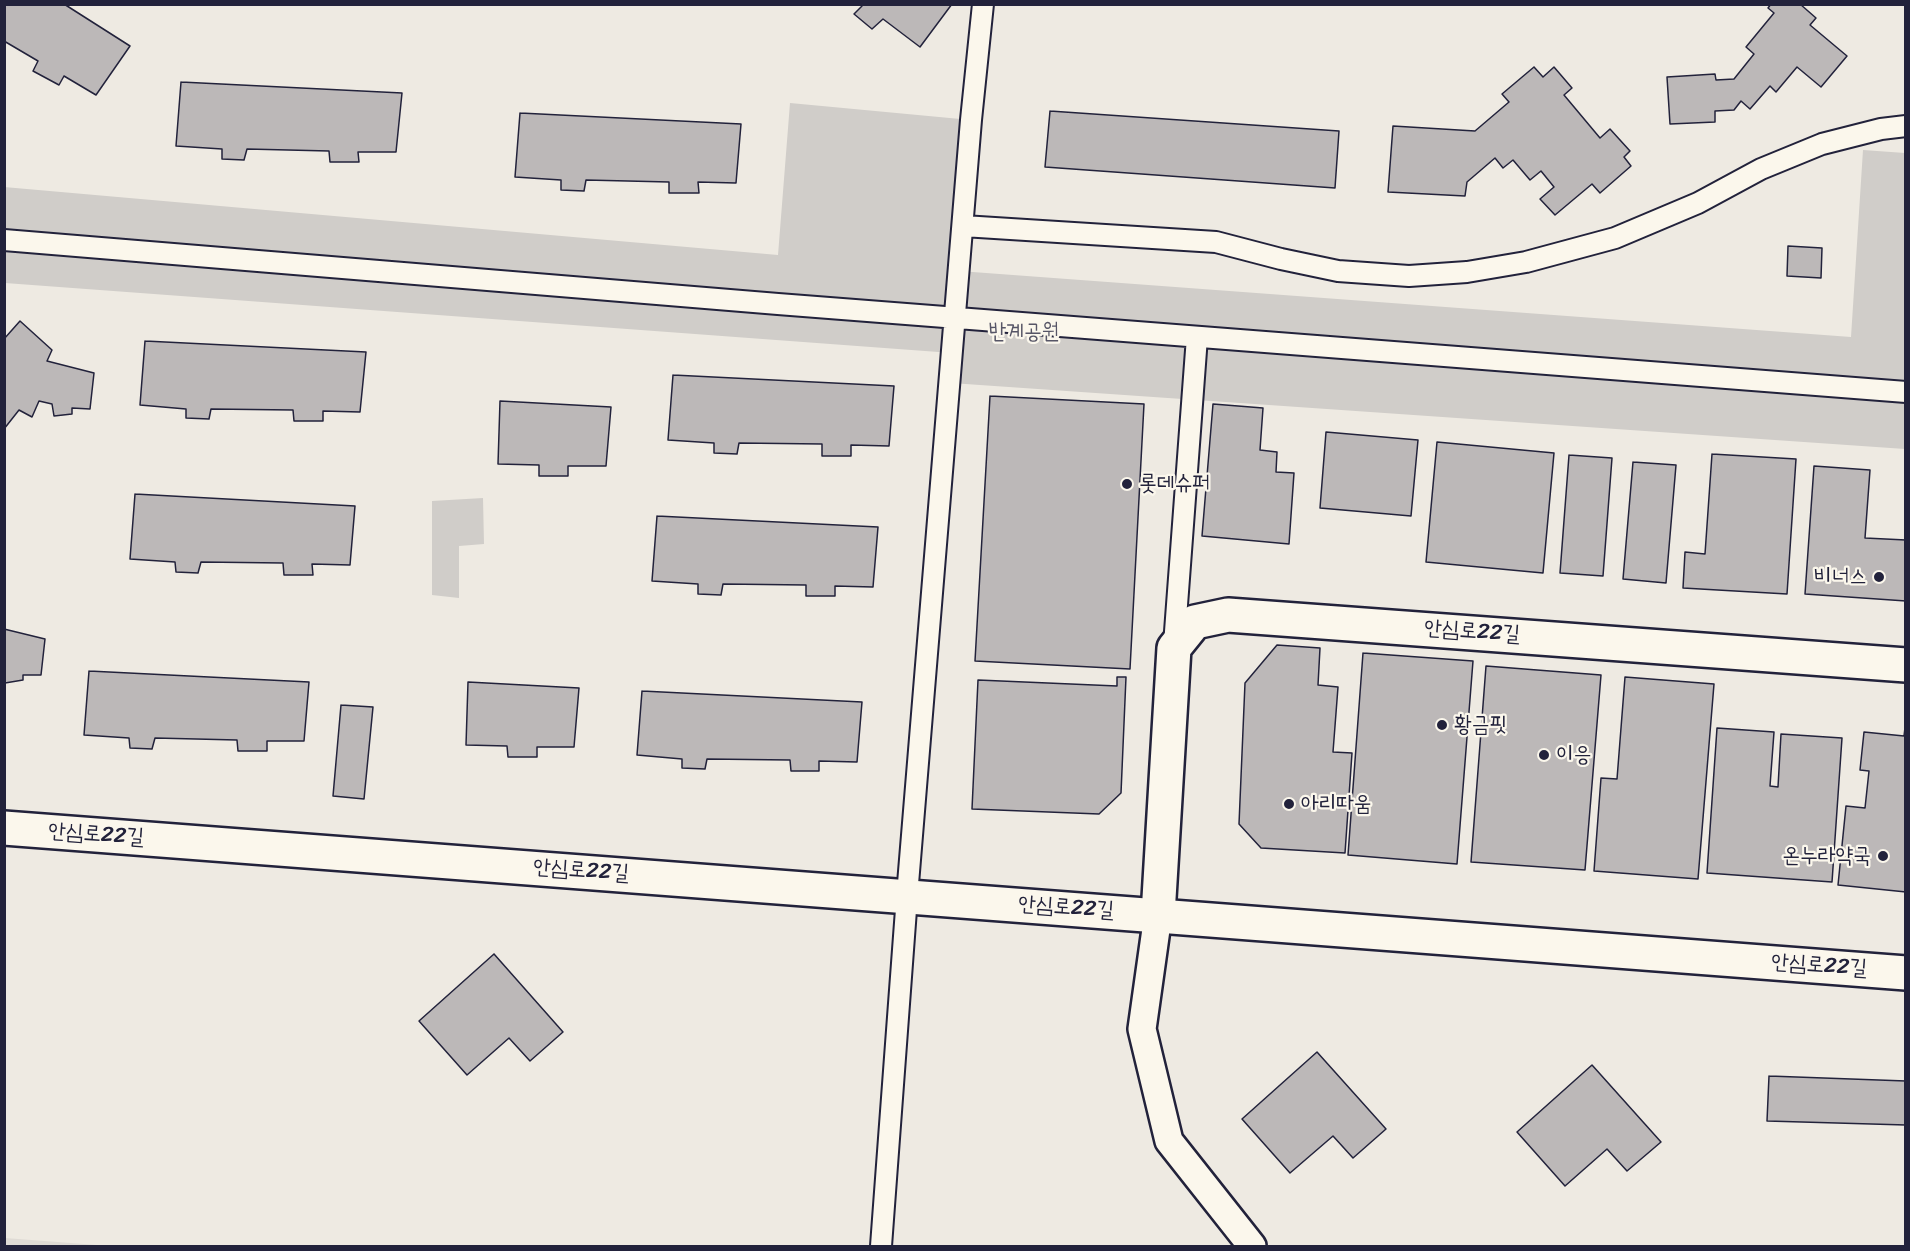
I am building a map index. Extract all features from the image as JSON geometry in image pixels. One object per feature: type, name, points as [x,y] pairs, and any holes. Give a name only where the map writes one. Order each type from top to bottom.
[{"type":"main road","name":"안심로22길","points":[[1174,648],[1195,622],[1228,615],[1905,665]]},
{"type":"main road","points":[[1158,915],[1174,648]]},
{"type":"main road","name":"안심로22길","points":[[4,828],[1905,973]]},
{"type":"street","points":[[881,1246],[907,896],[963,226],[984,4]]},
{"type":"street","points":[[963,226],[1216,242],[1338,271],[1409,276],[1467,272],[1526,262],[1615,238],[1698,204],[1761,169],[1822,144],[1881,129],[1905,126]]},
{"type":"street","points":[[4,240],[1905,392]]},
{"type":"street","points":[[1174,648],[1197,337]]},
{"type":"street","points":[[1158,915],[1142,1029],[1169,1141],[1252,1246]]},
{"type":"shaded area","points":[[5,1238],[110,1246],[5,1246]]},
{"type":"green space","name":"반계공원","points":[[790,103],[971,120],[959,271],[1851,337],[1863,150],[1905,153],[1905,449],[951,383],[952,353],[5,283],[4,187],[778,255]]},
{"type":"green space","points":[[483,498],[484,544],[459,546],[459,598],[432,595],[432,501]]},
{"type":"building","points":[[4,4],[64,4],[130,46],[96,95],[64,76],[59,85],[33,71],[38,61],[4,41]]},
{"type":"building","points":[[860,4],[952,4],[920,47],[883,19],[872,29],[854,14],[862,6]]},
{"type":"building","points":[[1771,4],[1800,4],[1816,18],[1810,25],[1847,56],[1821,87],[1797,67],[1776,92],[1770,86],[1750,109],[1741,101],[1734,110],[1715,111],[1715,122],[1670,124],[1667,77],[1715,74],[1716,80],[1734,79],[1754,54],[1746,47],[1774,13],[1768,8]]},
{"type":"building","points":[[1534,67],[1543,77],[1554,67],[1572,88],[1564,95],[1600,138],[1610,129],[1630,151],[1624,157],[1631,166],[1600,193],[1592,184],[1555,215],[1540,199],[1554,187],[1541,171],[1530,180],[1513,160],[1503,168],[1495,158],[1467,182],[1465,196],[1388,192],[1393,126],[1475,131],[1509,102],[1502,94]]},
{"type":"building","points":[[181,82],[402,93],[396,152],[358,152],[359,162],[330,162],[329,151],[247,149],[244,160],[222,159],[222,149],[176,146]]},
{"type":"building","points":[[1050,111],[1339,131],[1335,188],[1045,167]]},
{"type":"building","points":[[520,113],[741,124],[736,183],[698,182],[699,193],[669,193],[669,182],[586,180],[584,191],[561,190],[561,180],[515,177]]},
{"type":"building","points":[[1788,246],[1822,248],[1821,278],[1787,276]]},
{"type":"building","points":[[20,321],[52,350],[47,361],[94,373],[90,409],[72,408],[72,414],[54,416],[52,404],[39,401],[32,417],[19,410],[4,429],[4,339]]},
{"type":"building","points":[[145,341],[366,352],[360,412],[323,411],[323,421],[294,421],[293,410],[211,409],[209,419],[186,418],[186,409],[140,405]]},
{"type":"building","points":[[673,375],[894,386],[889,446],[851,445],[851,456],[822,456],[822,444],[739,443],[737,454],[714,453],[714,443],[668,440]]},
{"type":"building","points":[[990,396],[1144,404],[1130,669],[975,661]]},
{"type":"building","points":[[500,401],[611,407],[606,466],[568,466],[568,476],[539,476],[539,465],[498,464]]},
{"type":"building","points":[[1213,404],[1263,408],[1260,450],[1277,452],[1276,472],[1294,473],[1289,544],[1202,536]]},
{"type":"building","points":[[1326,432],[1418,440],[1411,516],[1320,508]]},
{"type":"building","points":[[1437,442],[1554,453],[1543,573],[1426,562]]},
{"type":"building","points":[[1712,454],[1796,459],[1787,594],[1683,588],[1685,552],[1705,554]]},
{"type":"building","points":[[1569,455],[1612,458],[1603,576],[1560,573]]},
{"type":"building","points":[[1633,462],[1676,465],[1666,583],[1623,579]]},
{"type":"building","points":[[1814,466],[1870,470],[1865,538],[1906,540],[1906,601],[1805,594]]},
{"type":"building","points":[[135,494],[355,506],[350,565],[312,564],[313,575],[284,575],[283,563],[201,562],[198,573],[176,572],[175,562],[130,559]]},
{"type":"building","points":[[657,516],[878,527],[873,587],[835,586],[835,596],[806,596],[806,585],[723,584],[721,595],[698,594],[698,584],[652,581]]},
{"type":"building","points":[[4,629],[45,639],[41,675],[23,675],[23,680],[5,683]]},
{"type":"building","points":[[1277,645],[1320,648],[1318,685],[1338,687],[1333,752],[1352,753],[1345,853],[1261,848],[1239,824],[1245,683]]},
{"type":"building","points":[[1363,653],[1473,661],[1457,864],[1348,855]]},
{"type":"building","points":[[1486,666],[1601,675],[1585,870],[1471,862]]},
{"type":"building","points":[[89,671],[309,682],[304,741],[267,741],[267,751],[238,751],[237,740],[155,738],[152,749],[130,748],[129,738],[84,735]]},
{"type":"building","points":[[1117,677],[1126,677],[1121,793],[1099,814],[972,809],[978,680],[1117,686]]},
{"type":"building","points":[[1625,677],[1714,684],[1698,879],[1594,871],[1601,778],[1617,779]]},
{"type":"building","points":[[468,682],[579,688],[574,747],[537,747],[537,757],[508,757],[507,746],[466,745]]},
{"type":"building","points":[[642,691],[862,702],[857,762],[819,761],[819,771],[791,771],[790,760],[707,759],[705,769],[682,768],[682,759],[637,755]]},
{"type":"building","points":[[341,705],[373,707],[364,799],[333,796]]},
{"type":"building","points":[[1906,719],[1906,892],[1838,885],[1846,806],[1865,808],[1869,771],[1860,770],[1864,732],[1904,736]]},
{"type":"building","points":[[1717,728],[1774,732],[1770,786],[1778,787],[1781,734],[1842,738],[1832,882],[1707,873]]},
{"type":"building","points":[[494,954],[563,1032],[530,1061],[509,1038],[467,1075],[419,1021]]},
{"type":"building","points":[[1317,1052],[1386,1129],[1353,1158],[1333,1136],[1290,1173],[1242,1119]]},
{"type":"building","points":[[1592,1065],[1661,1142],[1627,1171],[1607,1149],[1565,1186],[1517,1132]]},
{"type":"building","points":[[1769,1076],[1906,1081],[1906,1125],[1767,1121]]},
{"type":"place","name":"롯데슈퍼","points":[[1127,484]]},
{"type":"place","name":"비너스","points":[[1879,577]]},
{"type":"place","name":"황금핏","points":[[1442,725]]},
{"type":"place","name":"이응","points":[[1544,755]]},
{"type":"place","name":"아리따움","points":[[1289,804]]},
{"type":"place","name":"온누라약국","points":[[1883,856]]}]
